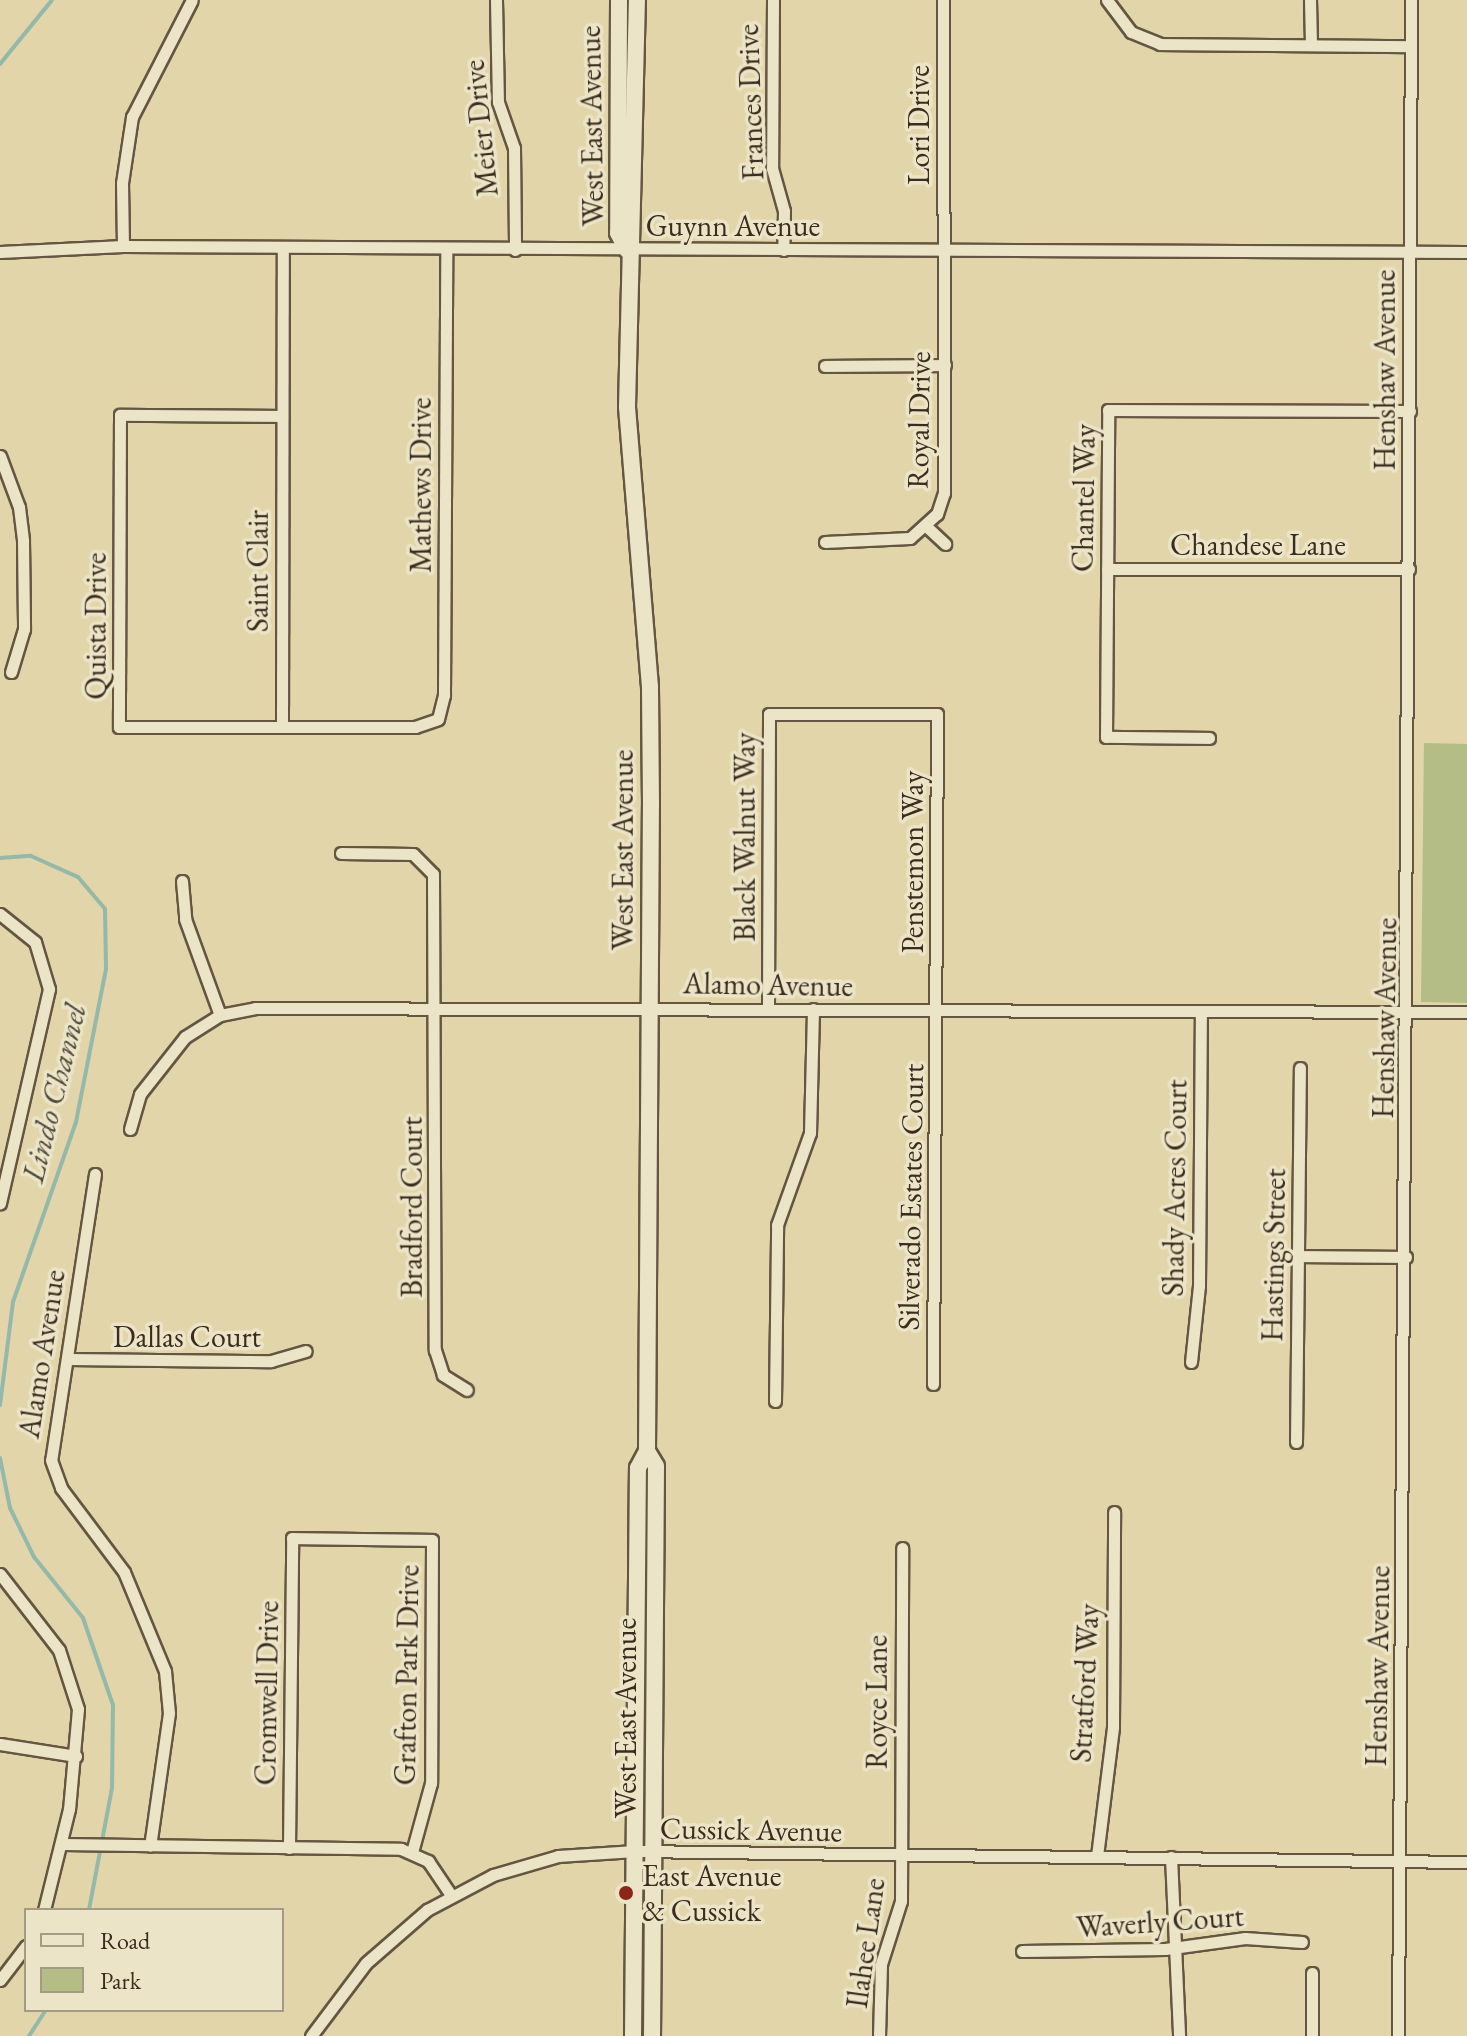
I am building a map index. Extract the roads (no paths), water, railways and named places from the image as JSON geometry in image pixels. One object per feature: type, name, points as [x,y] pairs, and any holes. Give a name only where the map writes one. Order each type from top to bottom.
[{"type":"main road","name":"West East Avenue","points":[[619,0],[618,233],[627,250]]},
{"type":"main road","name":"West East Avenue","points":[[633,2036],[638,1468],[647,1451],[650,1008],[650,704],[628,426],[627,250],[634,232],[637,0]]},
{"type":"main road","name":"West East Avenue","points":[[647,1451],[656,1466],[652,2036]]},
{"type":"street","points":[[123,246],[122,183],[132,117],[192,0]]},
{"type":"street","name":"Meier Drive","points":[[496,0],[496,91],[514,148],[515,250]]},
{"type":"street","name":"Frances Drive","points":[[773,0],[772,168],[784,211],[783,250]]},
{"type":"street","name":"Lori Drive","points":[[943,0],[945,251]]},
{"type":"street","points":[[1107,0],[1131,32],[1160,44],[1410,46]]},
{"type":"street","points":[[1310,0],[1311,45]]},
{"type":"street","name":"Henshaw Avenue","points":[[1398,2036],[1408,1011],[1411,0]]},
{"type":"street","name":"Guynn Avenue","points":[[0,252],[123,246],[1467,252]]},
{"type":"street","name":"Saint Clair","points":[[282,726],[283,248]]},
{"type":"street","name":"Mathews Drive","points":[[438,719],[444,695],[446,249]]},
{"type":"street","name":"Royal Drive","points":[[825,542],[899,541],[927,527],[944,493],[945,251]]},
{"type":"street","points":[[825,366],[945,365]]},
{"type":"street","name":"Chantel Way","points":[[1209,738],[1106,737],[1108,410],[1410,411]]},
{"type":"street","name":"Quista Drive","points":[[282,416],[120,415],[119,727],[415,727],[438,719]]},
{"type":"street","points":[[0,456],[17,499],[23,541],[24,629],[11,672]]},
{"type":"street","points":[[927,527],[945,544]]},
{"type":"street","name":"Chandese Lane","points":[[1107,569],[1409,569]]},
{"type":"street","name":"Penstemon Way","points":[[769,714],[937,714],[937,1010]]},
{"type":"street","name":"Black Walnut Way","points":[[768,1008],[769,714]]},
{"type":"street","name":"Bradford Court","points":[[341,853],[406,853],[431,868],[436,1009],[435,1350],[443,1375],[467,1390]]},
{"type":"street","points":[[182,881],[185,919],[220,1015]]},
{"type":"street","points":[[0,914],[35,942],[49,989],[0,1203]]},
{"type":"street","name":"Alamo Avenue","points":[[130,1129],[135,1104],[162,1063],[220,1015],[255,1008],[768,1008],[1201,1015],[1467,1012]]},
{"type":"street","points":[[775,1401],[777,1225],[810,1133],[813,1009]]},
{"type":"street","name":"Silverado Estates Court","points":[[933,1384],[937,1010]]},
{"type":"street","name":"Shady Acres Court","points":[[1191,1362],[1199,1286],[1201,1015]]},
{"type":"street","name":"Hastings Street","points":[[1296,1442],[1300,1068]]},
{"type":"street","name":"Alamo Avenue","points":[[95,1174],[52,1468],[124,1572],[168,1686],[150,1846]]},
{"type":"street","points":[[1298,1256],[1406,1257]]},
{"type":"street","name":"Dallas Court","points":[[68,1359],[271,1361],[306,1351]]},
{"type":"street","name":"Stratford Way","points":[[1097,1856],[1113,1727],[1114,1512]]},
{"type":"street","name":"Cromwell Drive","points":[[289,1848],[292,1538]]},
{"type":"street","name":"Grafton Park Drive","points":[[292,1538],[432,1540],[431,1783],[412,1852]]},
{"type":"street","name":"Royce Lane","points":[[900,1857],[902,1548]]},
{"type":"street","points":[[0,1574],[66,1664],[78,1709],[76,1756],[63,1844],[45,1908]]},
{"type":"street","points":[[0,1744],[76,1756]]},
{"type":"street","points":[[63,1844],[412,1852],[432,1865],[450,1894]]},
{"type":"street","name":"Cussick Avenue","points":[[311,2036],[376,1953],[450,1894],[525,1863],[635,1851],[900,1857],[1097,1856],[1467,1862]]},
{"type":"street","name":"Ilahee Lane","points":[[879,2036],[881,1964],[900,1911],[900,1857]]},
{"type":"street","points":[[1171,1857],[1179,1946],[1179,2036]]},
{"type":"street","name":"Waverly Court","points":[[1022,1951],[1179,1946],[1245,1938],[1302,1942]]},
{"type":"street","points":[[0,1980],[24,1949]]},
{"type":"street","points":[[1312,1973],[1312,2036]]},
{"type":"waterway","name":"Lindo Channel","points":[[0,64],[52,0]]},
{"type":"waterway","name":"Lindo Channel","points":[[0,858],[31,856],[78,877],[105,909],[106,969],[76,1122],[13,1302],[0,1405]]},
{"type":"waterway","name":"Lindo Channel","points":[[0,1458],[10,1508],[34,1557],[83,1618],[113,1705],[112,1788],[89,1908]]},
{"type":"waterway","name":"Lindo Channel","points":[[29,2036],[45,2012]]},
{"type":"place","name":"East Avenue & Cussick","points":[[626,1893]]}]
